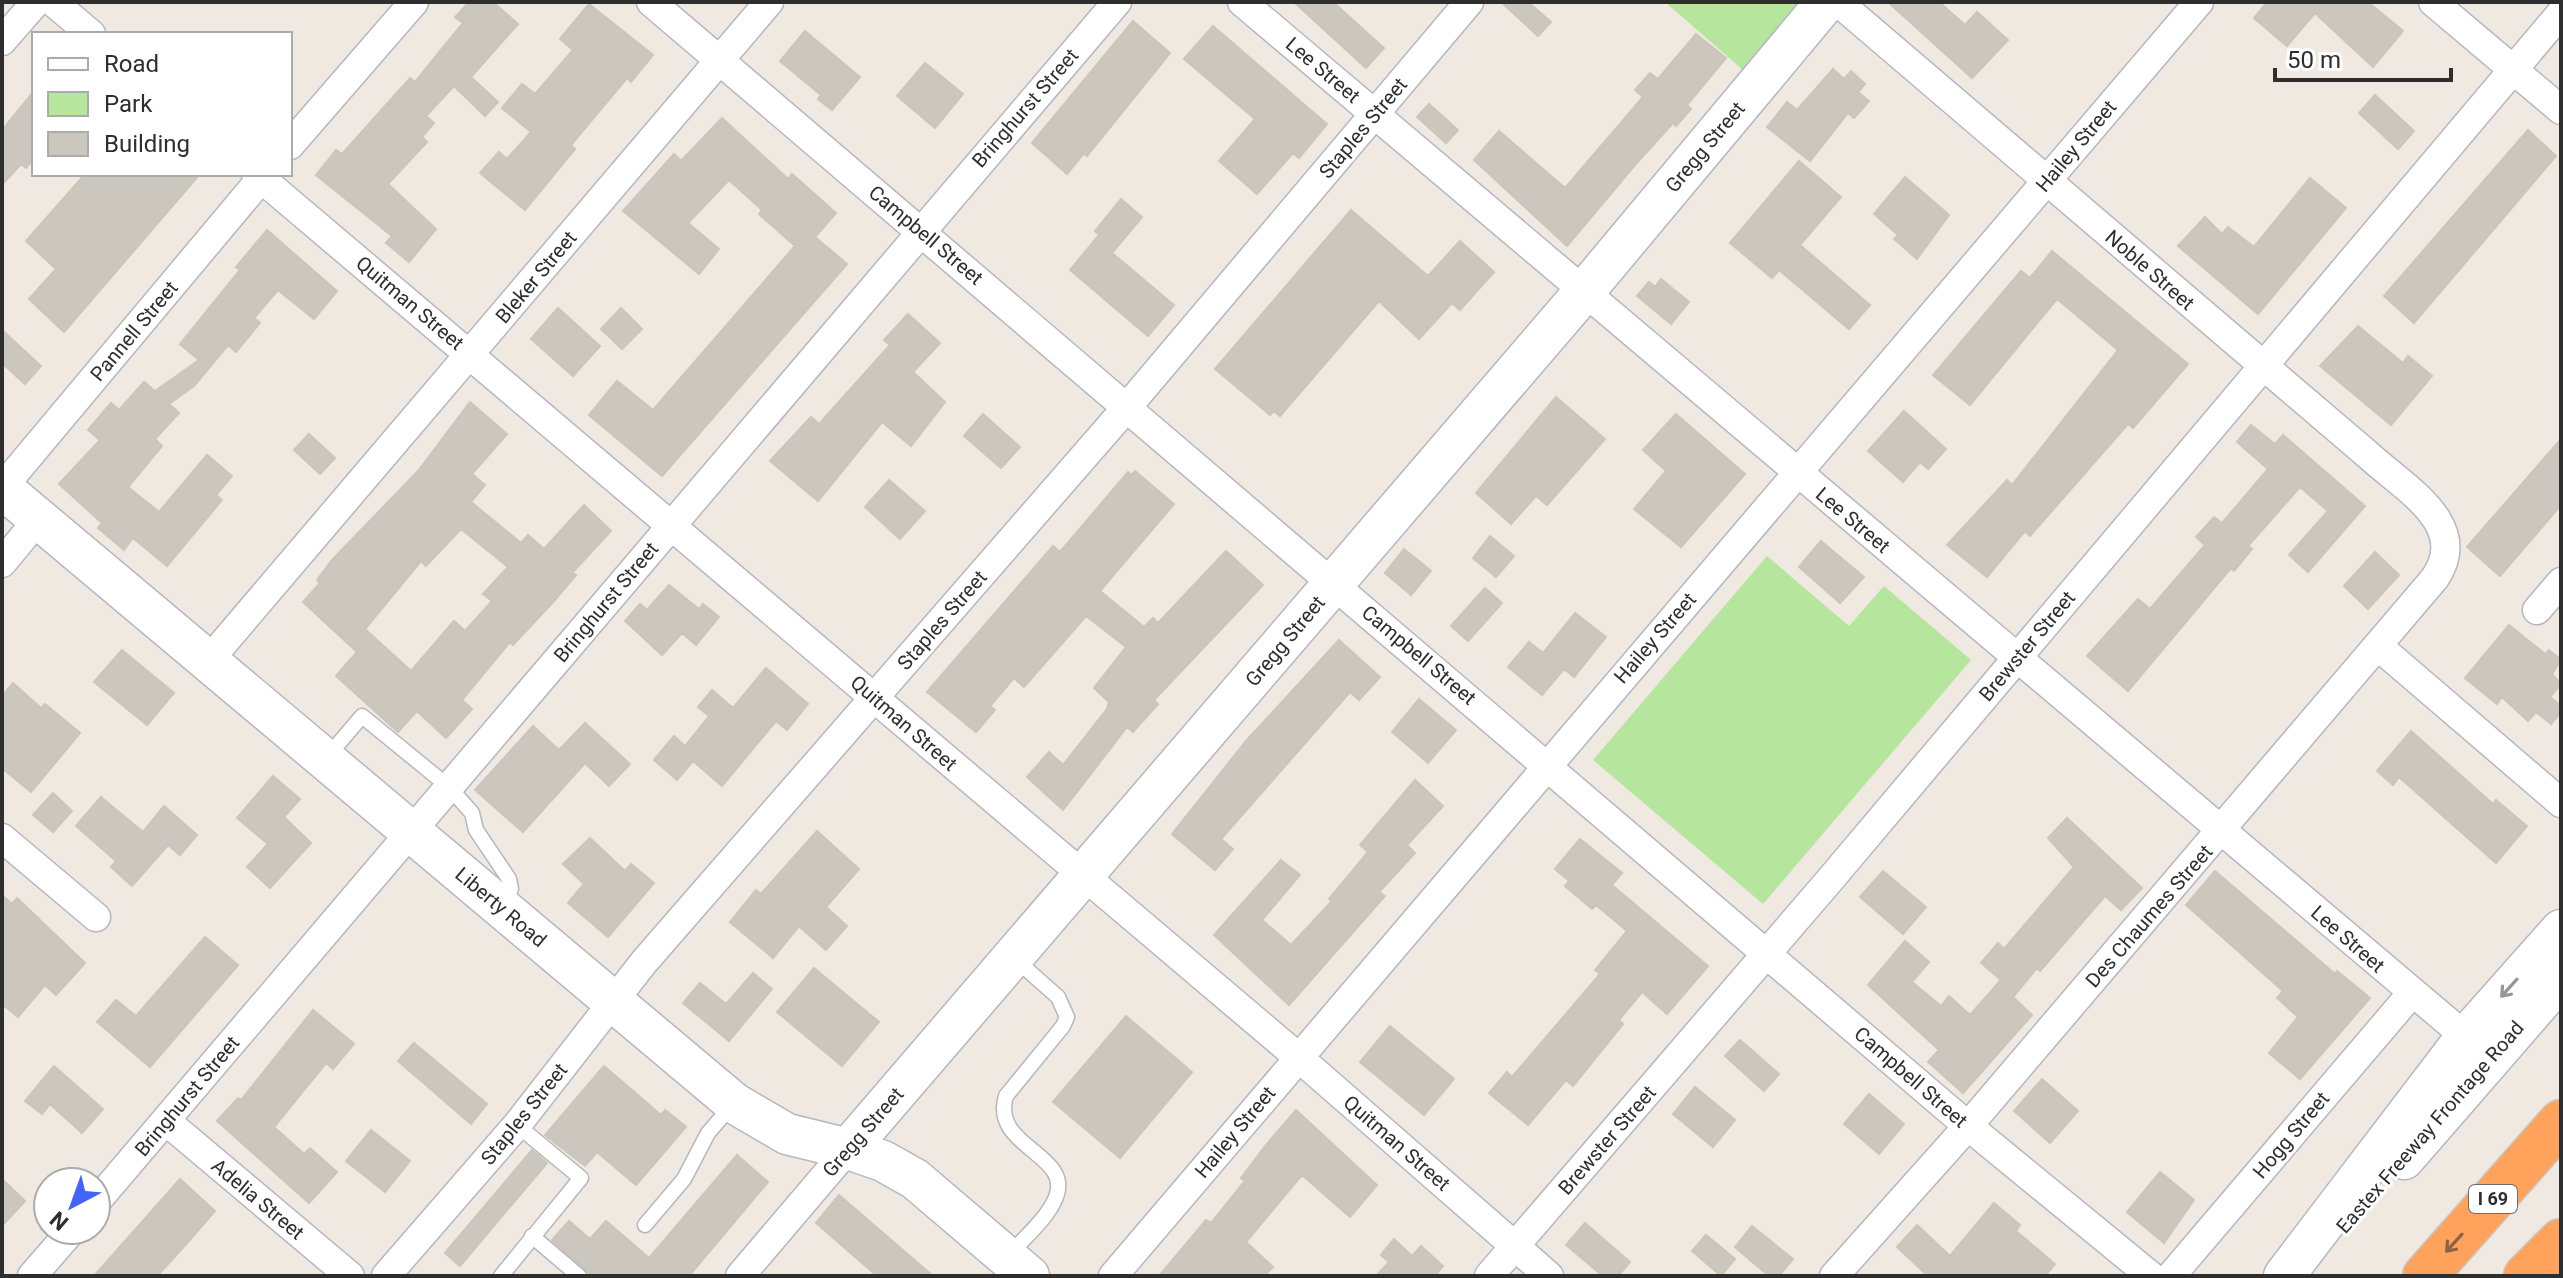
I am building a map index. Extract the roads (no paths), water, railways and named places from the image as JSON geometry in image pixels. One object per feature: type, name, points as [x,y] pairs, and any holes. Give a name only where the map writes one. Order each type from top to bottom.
[{"type":"highway","name":"I 69","points":[[2425,1276],[2561,1122]]},
{"type":"highway","points":[[2526,1276],[2561,1241]]},
{"type":"main road","name":"Gregg Street","points":[[848,1149],[1583,293],[1826,2]]},
{"type":"main road","name":"Liberty Road","points":[[2,488],[734,1103],[787,1134],[883,1161],[915,1179],[1018,1267]]},
{"type":"main road","points":[[2284,1276],[2466,1037],[2561,930]]},
{"type":"main road","name":"Eastex Freeway Frontage Road","points":[[2299,1276],[2561,978]]},
{"type":"street","points":[[2,41],[36,2]]},
{"type":"street","points":[[53,2],[89,32]]},
{"type":"street","points":[[292,143],[414,2]]},
{"type":"street","name":"Campbell Street","points":[[651,2],[1547,763],[1968,1126],[2151,1276]]},
{"type":"street","name":"Bleker Street","points":[[209,660],[769,2]]},
{"type":"street","name":"Bringhurst Street","points":[[112,1183],[1117,2]]},
{"type":"street","name":"Lee Street","points":[[1242,2],[2411,994],[2466,1037]]},
{"type":"street","name":"Staples Street","points":[[386,1276],[517,1125],[613,999],[1128,406],[1469,2]]},
{"type":"street","name":"Noble Street","points":[[1838,2],[2433,514],[2445,529],[2449,546]]},
{"type":"street","name":"Hailey Street","points":[[1113,1276],[1547,763],[2199,2]]},
{"type":"street","points":[[2433,2],[2561,110]]},
{"type":"street","name":"Brewster Street","points":[[1489,1276],[1767,954],[2561,13]]},
{"type":"street","name":"Quitman Street","points":[[261,176],[1083,878],[1298,1057],[1549,1276]]},
{"type":"street","name":"Pannell Street","points":[[2,488],[261,176]]},
{"type":"street","points":[[2,563],[40,517]]},
{"type":"street","name":"Des Chaumes Street","points":[[1834,1276],[1968,1126],[2378,646],[2435,578],[2447,561],[2449,546]]},
{"type":"street","points":[[2537,610],[2561,582]]},
{"type":"street","points":[[2378,646],[2561,803]]},
{"type":"street","points":[[2,838],[96,917]]},
{"type":"street","name":"Hogg Street","points":[[2171,1276],[2411,994]]},
{"type":"street","name":"Adelia Street","points":[[166,1121],[350,1276]]},
{"type":"street","name":"Gregg Street","points":[[740,1276],[848,1149]]},
{"type":"street","points":[[32,1276],[58,1246]]},
{"type":"lane","points":[[325,760],[362,716],[449,787],[472,813],[483,843],[509,879],[511,889],[500,905]]},
{"type":"lane","points":[[1013,958],[1058,997],[1067,1017],[1006,1096],[1003,1106],[1010,1131],[1049,1165],[1059,1189],[1018,1267]]},
{"type":"lane","points":[[645,1225],[684,1179],[708,1133],[734,1103]]},
{"type":"lane","points":[[501,1276],[581,1178],[517,1125]]},
{"type":"lane","points":[[532,1236],[579,1276]]}]
